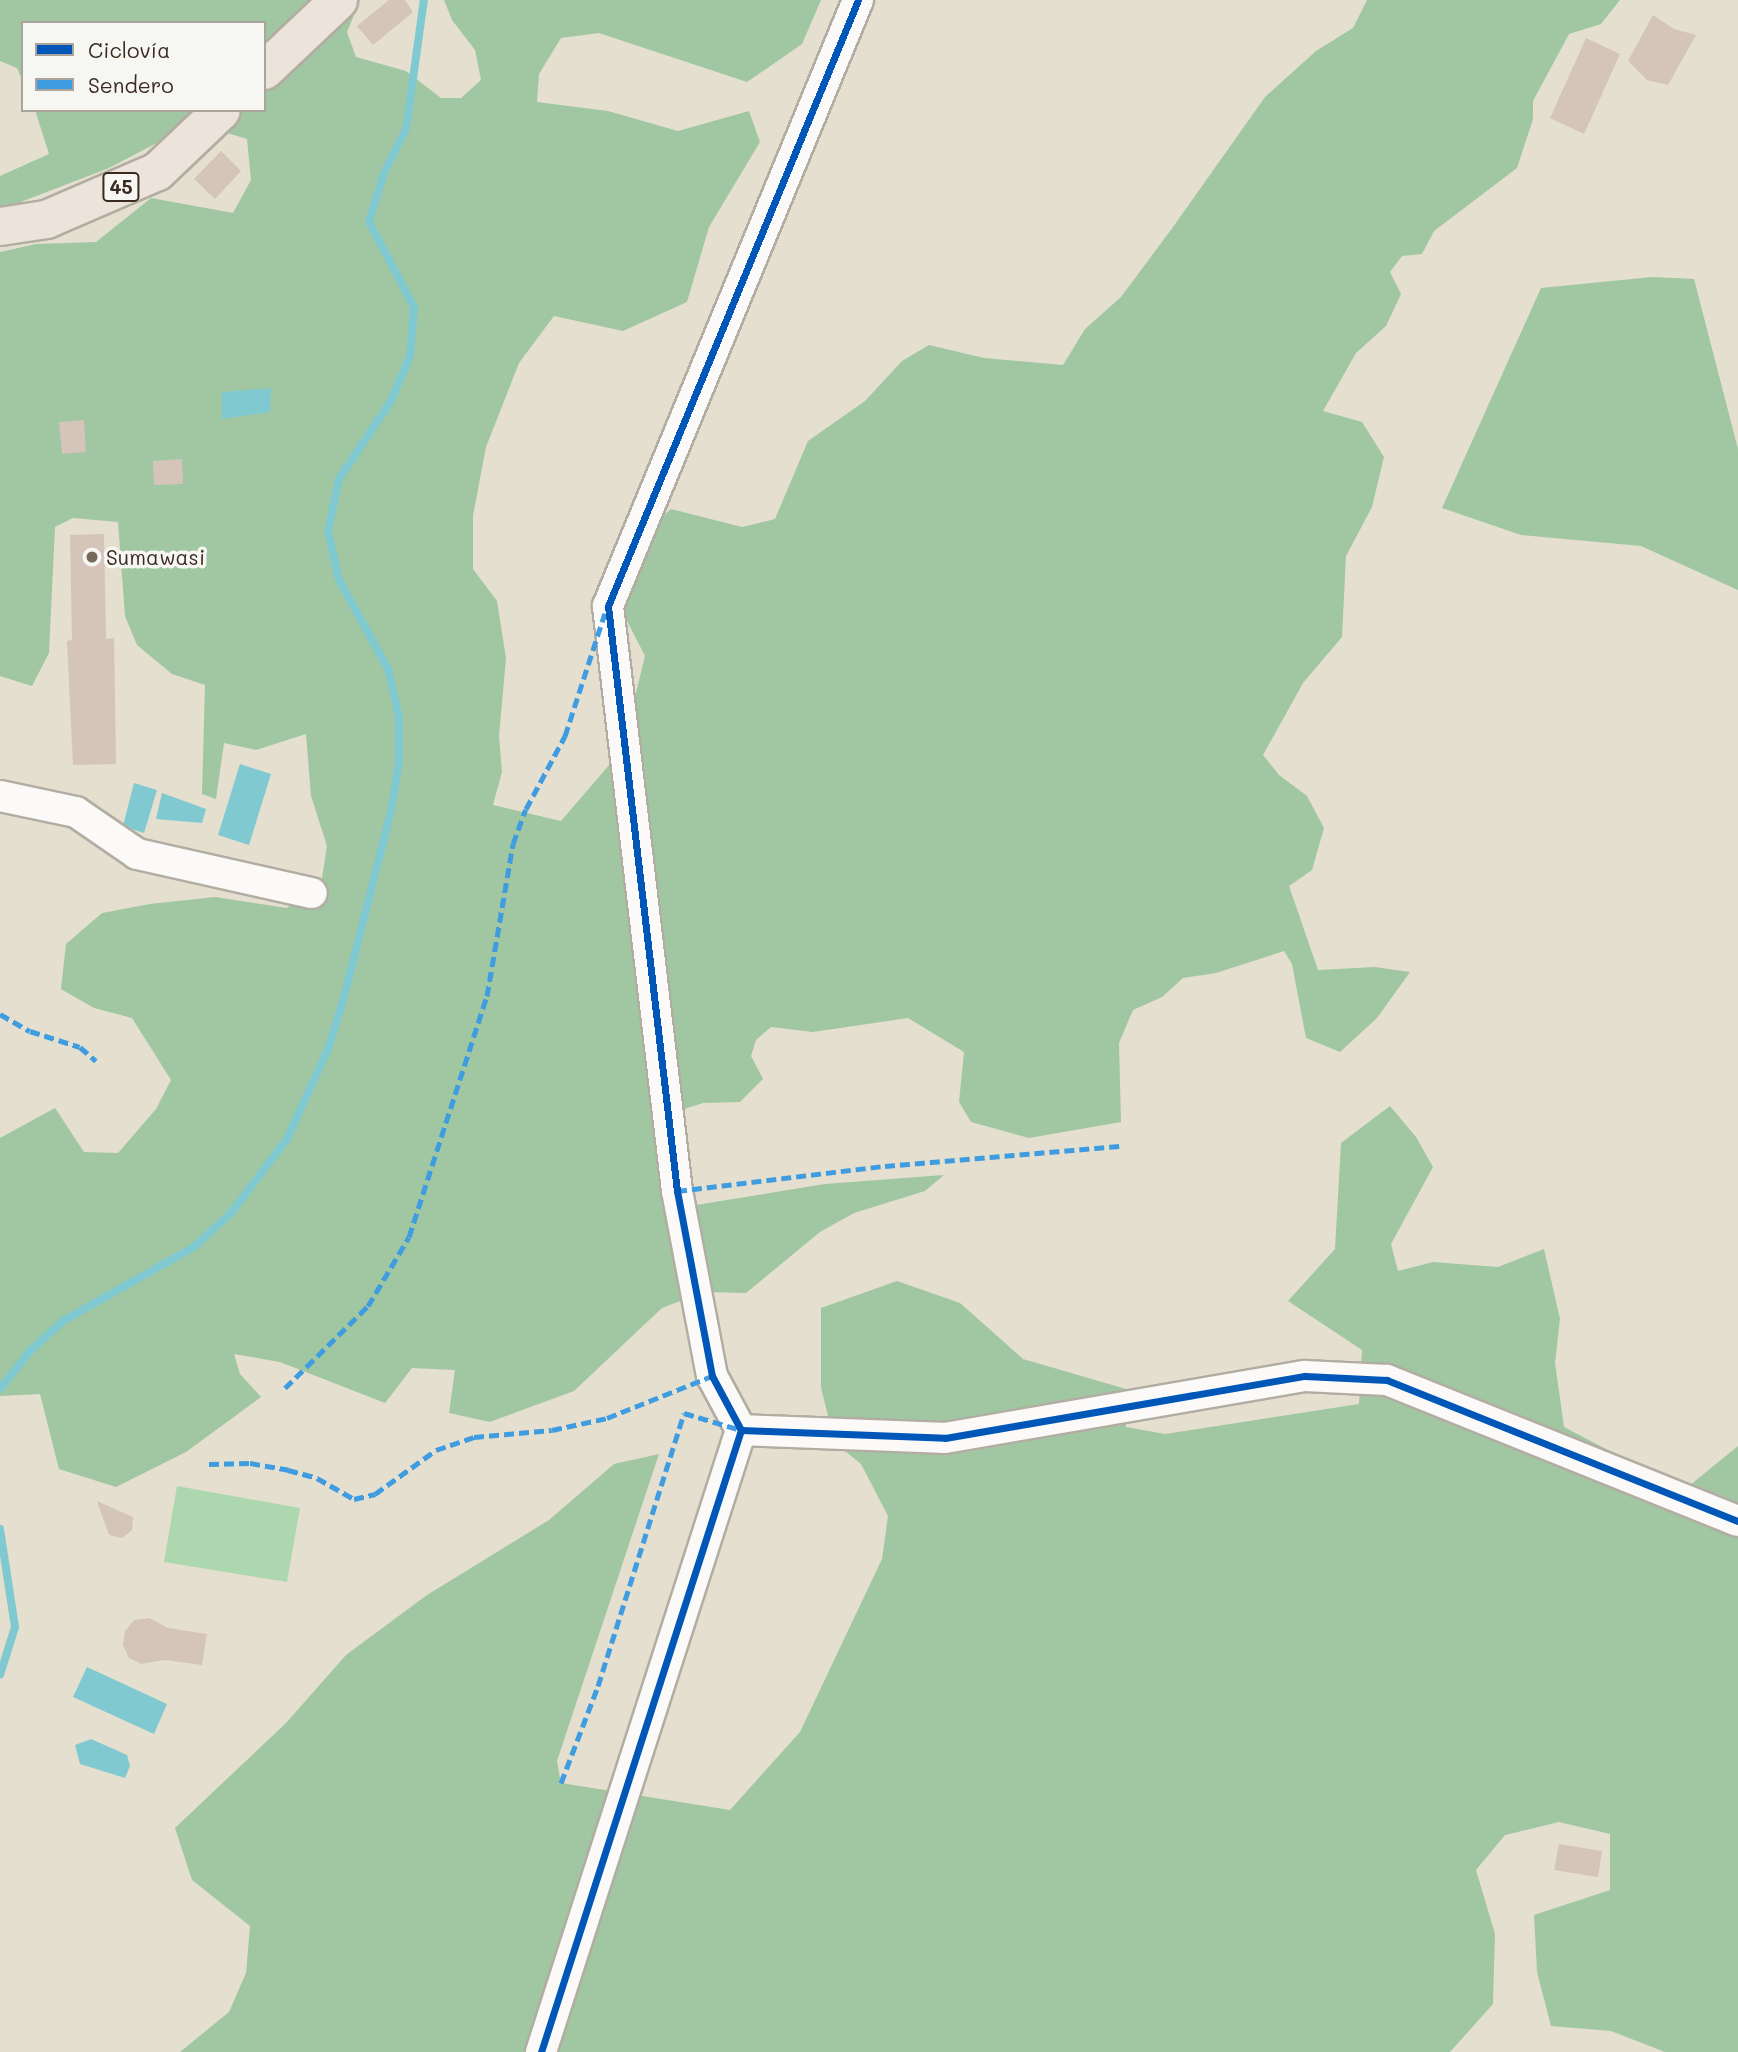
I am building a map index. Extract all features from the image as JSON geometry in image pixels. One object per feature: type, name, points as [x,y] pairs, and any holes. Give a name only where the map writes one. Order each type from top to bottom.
[{"type":"main road","points":[[266,68],[338,0]]},
{"type":"main road","name":"45","points":[[0,226],[46,219],[157,171],[219,112]]},
{"type":"street","points":[[541,2052],[741,1430],[712,1376],[677,1191],[608,606],[858,0]]},
{"type":"street","points":[[0,796],[76,812],[136,854],[313,893]]},
{"type":"street","points":[[741,1430],[945,1438],[1305,1376],[1387,1380],[1738,1521]]},
{"type":"green space","points":[[0,0],[360,0],[347,32],[356,57],[406,71],[441,98],[461,98],[481,80],[475,50],[452,20],[444,0],[821,0],[802,44],[747,82],[599,33],[561,38],[539,74],[537,102],[608,111],[678,131],[749,111],[760,142],[709,227],[687,302],[623,331],[554,316],[519,363],[486,447],[473,516],[473,569],[497,601],[506,658],[499,736],[502,772],[493,805],[561,821],[622,750],[645,656],[625,617],[631,563],[650,528],[671,509],[742,527],[775,519],[808,441],[865,401],[902,361],[929,345],[984,358],[1063,365],[1085,329],[1121,297],[1265,97],[1316,51],[1353,28],[1367,0],[1620,0],[1601,24],[1569,34],[1533,101],[1533,119],[1517,168],[1434,231],[1422,254],[1402,256],[1390,272],[1401,294],[1386,326],[1356,353],[1323,411],[1362,422],[1384,457],[1372,507],[1346,556],[1342,637],[1303,683],[1263,755],[1279,775],[1307,796],[1324,828],[1312,870],[1289,886],[1318,970],[1375,967],[1410,972],[1377,1018],[1340,1052],[1306,1038],[1292,964],[1284,951],[1216,973],[1183,978],[1162,997],[1133,1010],[1119,1043],[1121,1122],[1029,1138],[971,1122],[959,1102],[964,1052],[908,1018],[813,1032],[771,1027],[756,1040],[751,1056],[763,1079],[740,1102],[703,1103],[681,1110],[696,1205],[825,1184],[944,1175],[925,1191],[854,1213],[820,1232],[746,1293],[704,1292],[662,1308],[574,1391],[490,1422],[449,1413],[455,1370],[412,1368],[385,1403],[280,1362],[234,1354],[240,1374],[261,1397],[186,1452],[116,1487],[59,1469],[40,1394],[0,1396],[0,1138],[55,1108],[84,1152],[118,1153],[156,1109],[171,1080],[132,1018],[94,1008],[61,989],[66,944],[102,913],[150,904],[215,897],[287,908],[321,884],[327,846],[311,796],[306,734],[256,750],[224,743],[216,799],[202,794],[205,685],[172,674],[137,645],[125,616],[118,522],[73,518],[55,527],[49,653],[32,686],[0,676],[0,252],[36,244],[96,242],[151,198],[233,213],[251,180],[247,139],[195,123],[109,168],[0,210],[0,176],[49,154],[36,112],[266,112],[266,21],[21,21],[21,77],[17,68],[0,61]]},
{"type":"green space","points":[[1652,277],[1694,279],[1738,449],[1738,590],[1641,546],[1521,535],[1442,508],[1541,288]]},
{"type":"green space","points":[[1390,1106],[1416,1137],[1433,1167],[1391,1244],[1398,1271],[1433,1262],[1498,1267],[1544,1249],[1560,1319],[1555,1363],[1564,1427],[1684,1490],[1738,1446],[1738,2052],[1665,2052],[1611,2031],[1551,2026],[1537,1972],[1534,1915],[1610,1890],[1610,1834],[1559,1822],[1505,1835],[1476,1870],[1495,1934],[1493,2004],[1450,2052],[180,2052],[229,2012],[246,1973],[250,1926],[192,1880],[175,1828],[286,1723],[346,1655],[427,1595],[549,1520],[614,1464],[659,1454],[557,1761],[561,1783],[730,1810],[800,1732],[882,1559],[888,1516],[861,1464],[835,1443],[821,1388],[821,1308],[897,1281],[960,1303],[1023,1359],[1126,1389],[1126,1427],[1165,1434],[1359,1404],[1362,1350],[1288,1301],[1335,1249],[1341,1143]]},
{"type":"green space","points":[[177,1486],[300,1508],[287,1582],[164,1562]]},
{"type":"water","points":[[271,388],[270,412],[222,419],[222,392]]},
{"type":"water","points":[[240,764],[271,774],[249,845],[218,835]]},
{"type":"water","points":[[134,783],[157,790],[144,833],[123,826]]},
{"type":"water","points":[[162,793],[206,809],[202,823],[156,819]]},
{"type":"water","points":[[87,1667],[167,1704],[154,1734],[73,1697]]},
{"type":"water","points":[[91,1739],[127,1755],[130,1766],[125,1778],[80,1764],[75,1745]]},
{"type":"building","points":[[389,0],[405,0],[413,12],[373,45],[357,26]]},
{"type":"building","points":[[1653,15],[1674,29],[1696,35],[1668,85],[1647,80],[1628,61]]},
{"type":"building","points":[[1586,38],[1620,54],[1584,134],[1550,118]]},
{"type":"building","points":[[221,151],[241,171],[215,199],[194,179]]},
{"type":"building","points":[[84,420],[86,452],[62,454],[59,422]]},
{"type":"building","points":[[182,459],[183,484],[154,485],[153,461]]},
{"type":"building","points":[[104,534],[106,639],[114,638],[116,764],[73,765],[67,641],[72,640],[70,535]]},
{"type":"building","points":[[97,1501],[133,1517],[132,1530],[122,1538],[109,1535]]},
{"type":"building","points":[[149,1618],[168,1628],[207,1634],[202,1665],[165,1660],[141,1664],[129,1658],[123,1645],[125,1631],[134,1620]]},
{"type":"building","points":[[1559,1844],[1602,1851],[1598,1877],[1554,1870]]},
{"type":"waterway","points":[[0,1389],[30,1351],[63,1321],[194,1247],[231,1213],[287,1139],[328,1049],[343,1001],[391,811],[399,762],[399,717],[388,669],[339,580],[328,531],[339,479],[391,401],[410,356],[414,307],[369,222],[384,173],[406,129],[424,0]]},
{"type":"waterway","points":[[0,1529],[15,1627],[0,1675]]},
{"type":"marked path","points":[[285,1388],[368,1306],[409,1237],[487,996],[513,844],[526,809],[565,736],[605,613]]},
{"type":"marked path","points":[[0,1014],[30,1031],[80,1047],[96,1061]]},
{"type":"marked path","points":[[677,1191],[885,1166],[1119,1146]]},
{"type":"marked path","points":[[209,1464],[250,1463],[288,1470],[317,1478],[354,1499],[375,1494],[436,1450],[474,1437],[552,1430],[607,1418],[712,1376]]},
{"type":"marked path","points":[[561,1783],[598,1686],[684,1413],[741,1430]]},
{"type":"cycle path","points":[[541,2052],[741,1430],[712,1376],[677,1191],[608,606],[858,0]]},
{"type":"cycle path","points":[[741,1430],[945,1438],[1305,1376],[1387,1380],[1738,1521]]},
{"type":"place","name":"Sumawasi","points":[[92,557]]}]
